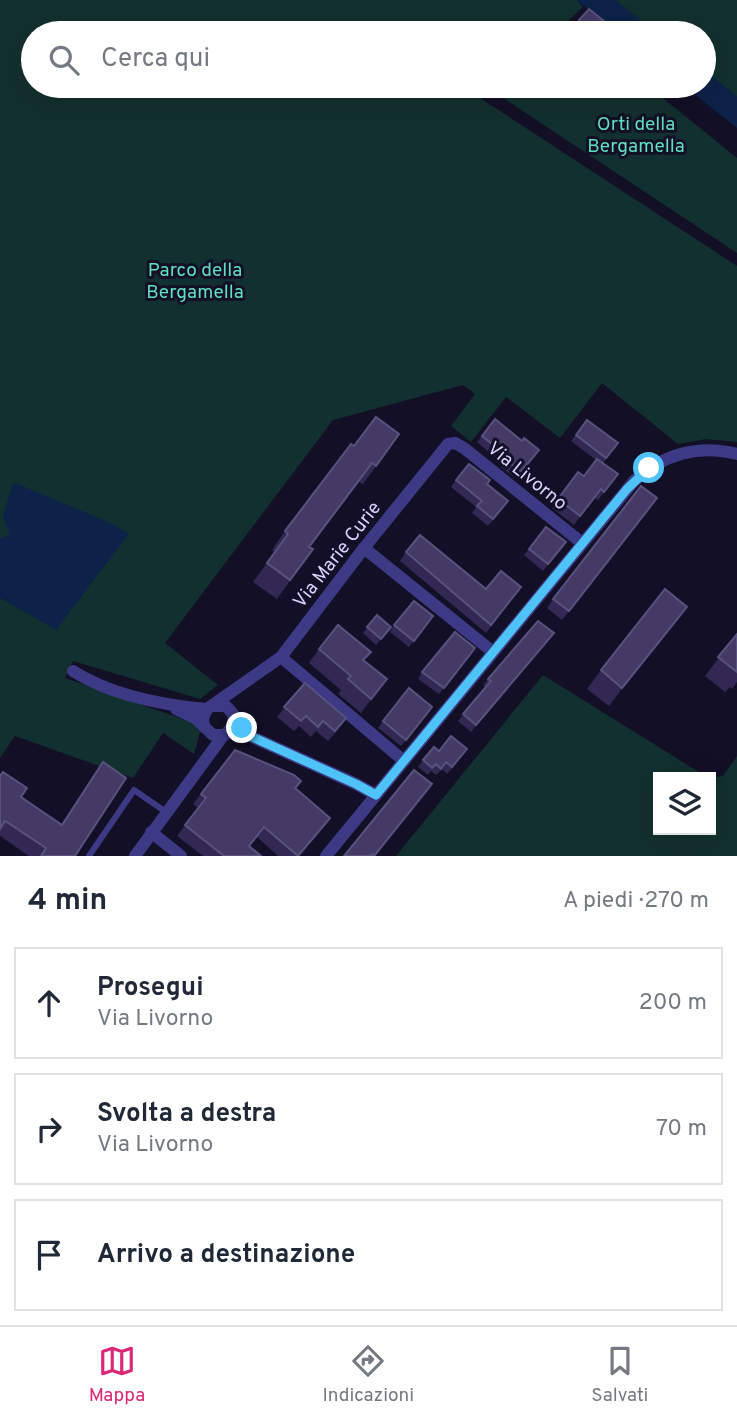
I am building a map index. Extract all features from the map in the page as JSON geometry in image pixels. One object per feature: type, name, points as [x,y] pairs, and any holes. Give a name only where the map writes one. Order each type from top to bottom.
[{"type":"street","name":"Via Livorno","points":[[448,444],[456,443],[464,448],[582,543]]},
{"type":"street","name":"Via Marie Curie","points":[[209,707],[281,657],[448,444]]},
{"type":"street","points":[[326,856],[634,481],[656,464],[693,450],[737,454]]},
{"type":"street","points":[[364,548],[493,652]]},
{"type":"street","points":[[281,657],[404,761]]},
{"type":"street","points":[[73,671],[86,680],[169,706],[195,718],[213,735],[250,736],[376,795]]},
{"type":"street","name":"Via Marie Curie","points":[[234,716],[250,681]]},
{"type":"street","points":[[169,706],[209,707],[222,704],[250,736]]},
{"type":"street","points":[[197,770],[205,728],[203,718],[209,707]]},
{"type":"street","points":[[135,856],[197,770],[232,728],[234,716]]},
{"type":"street","points":[[151,832],[181,856]]},
{"type":"lane","points":[[89,856],[134,790],[166,812]]},
{"type":"green space","name":"Parco della Bergamella","points":[[0,0],[577,0],[583,7],[568,21],[21,21],[21,98],[480,98],[737,266],[737,442],[706,439],[678,444],[602,383],[560,438],[506,397],[471,442],[451,426],[475,394],[463,385],[333,420],[165,643],[218,685],[200,699],[73,661],[65,678],[194,723],[200,732],[194,754],[163,733],[133,778],[15,736],[0,758]]},
{"type":"green space","points":[[615,0],[737,0],[737,97],[716,80],[716,21],[642,21]]},
{"type":"green space","name":"Orti della Bergamella","points":[[503,98],[663,98],[737,158],[737,253]]},
{"type":"green space","points":[[543,675],[699,772],[653,772],[653,835],[716,835],[716,777],[723,776],[737,756],[737,856],[396,856]]},
{"type":"water","points":[[577,0],[616,0],[642,21],[602,21]]},
{"type":"water","points":[[716,80],[737,97],[737,128],[699,98],[716,98]]},
{"type":"water","points":[[12,484],[18,484],[110,523],[129,534],[56,630],[0,598],[0,539],[10,534],[3,518]]},
{"type":"building","points":[[589,9],[604,21],[580,21]]},
{"type":"building","points":[[376,417],[399,434],[376,466],[372,463],[309,547],[313,549],[290,580],[267,563],[288,534],[285,531],[351,444],[354,446]]},
{"type":"building","points":[[495,419],[522,441],[524,438],[539,450],[521,472],[506,460],[508,457],[482,436]]},
{"type":"building","points":[[587,420],[618,443],[606,458],[576,435]]},
{"type":"building","points":[[597,459],[618,474],[604,492],[601,489],[580,516],[558,499],[578,472],[584,476]]},
{"type":"building","points":[[469,464],[490,480],[487,484],[508,501],[493,519],[477,506],[482,501],[456,480]]},
{"type":"building","points":[[641,486],[657,498],[569,611],[553,599]]},
{"type":"building","points":[[546,527],[566,542],[548,564],[529,549]]},
{"type":"building","points":[[420,535],[486,589],[501,571],[521,587],[491,625],[406,552]]},
{"type":"building","points":[[665,589],[687,607],[622,688],[601,670]]},
{"type":"building","points":[[414,601],[433,616],[414,641],[394,625]]},
{"type":"building","points":[[377,615],[391,627],[381,639],[367,627]]},
{"type":"building","points":[[538,621],[554,633],[476,725],[463,714],[491,681],[488,679]]},
{"type":"building","points":[[338,625],[371,652],[363,660],[387,679],[371,699],[348,679],[351,676],[319,649]]},
{"type":"building","points":[[455,632],[475,648],[444,688],[422,672]]},
{"type":"building","points":[[737,634],[737,672],[718,657]]},
{"type":"building","points":[[305,683],[346,718],[335,731],[323,721],[318,727],[306,716],[301,721],[284,707]]},
{"type":"building","points":[[409,688],[432,707],[406,740],[383,721]]},
{"type":"building","points":[[451,736],[467,749],[452,767],[446,762],[441,769],[436,764],[432,768],[423,760],[434,747],[439,751]]},
{"type":"building","points":[[235,750],[294,775],[301,781],[295,788],[330,818],[298,856],[264,827],[249,846],[261,856],[224,856],[185,825],[206,798],[201,794]]},
{"type":"building","points":[[103,762],[126,778],[75,856],[41,856],[46,848],[5,821],[0,829],[0,776],[3,772],[27,788],[21,797],[62,825]]},
{"type":"building","points":[[414,770],[432,784],[374,856],[344,856]]},
{"type":"route","points":[[242,728],[250,736],[376,795],[627,489],[649,468]]}]
